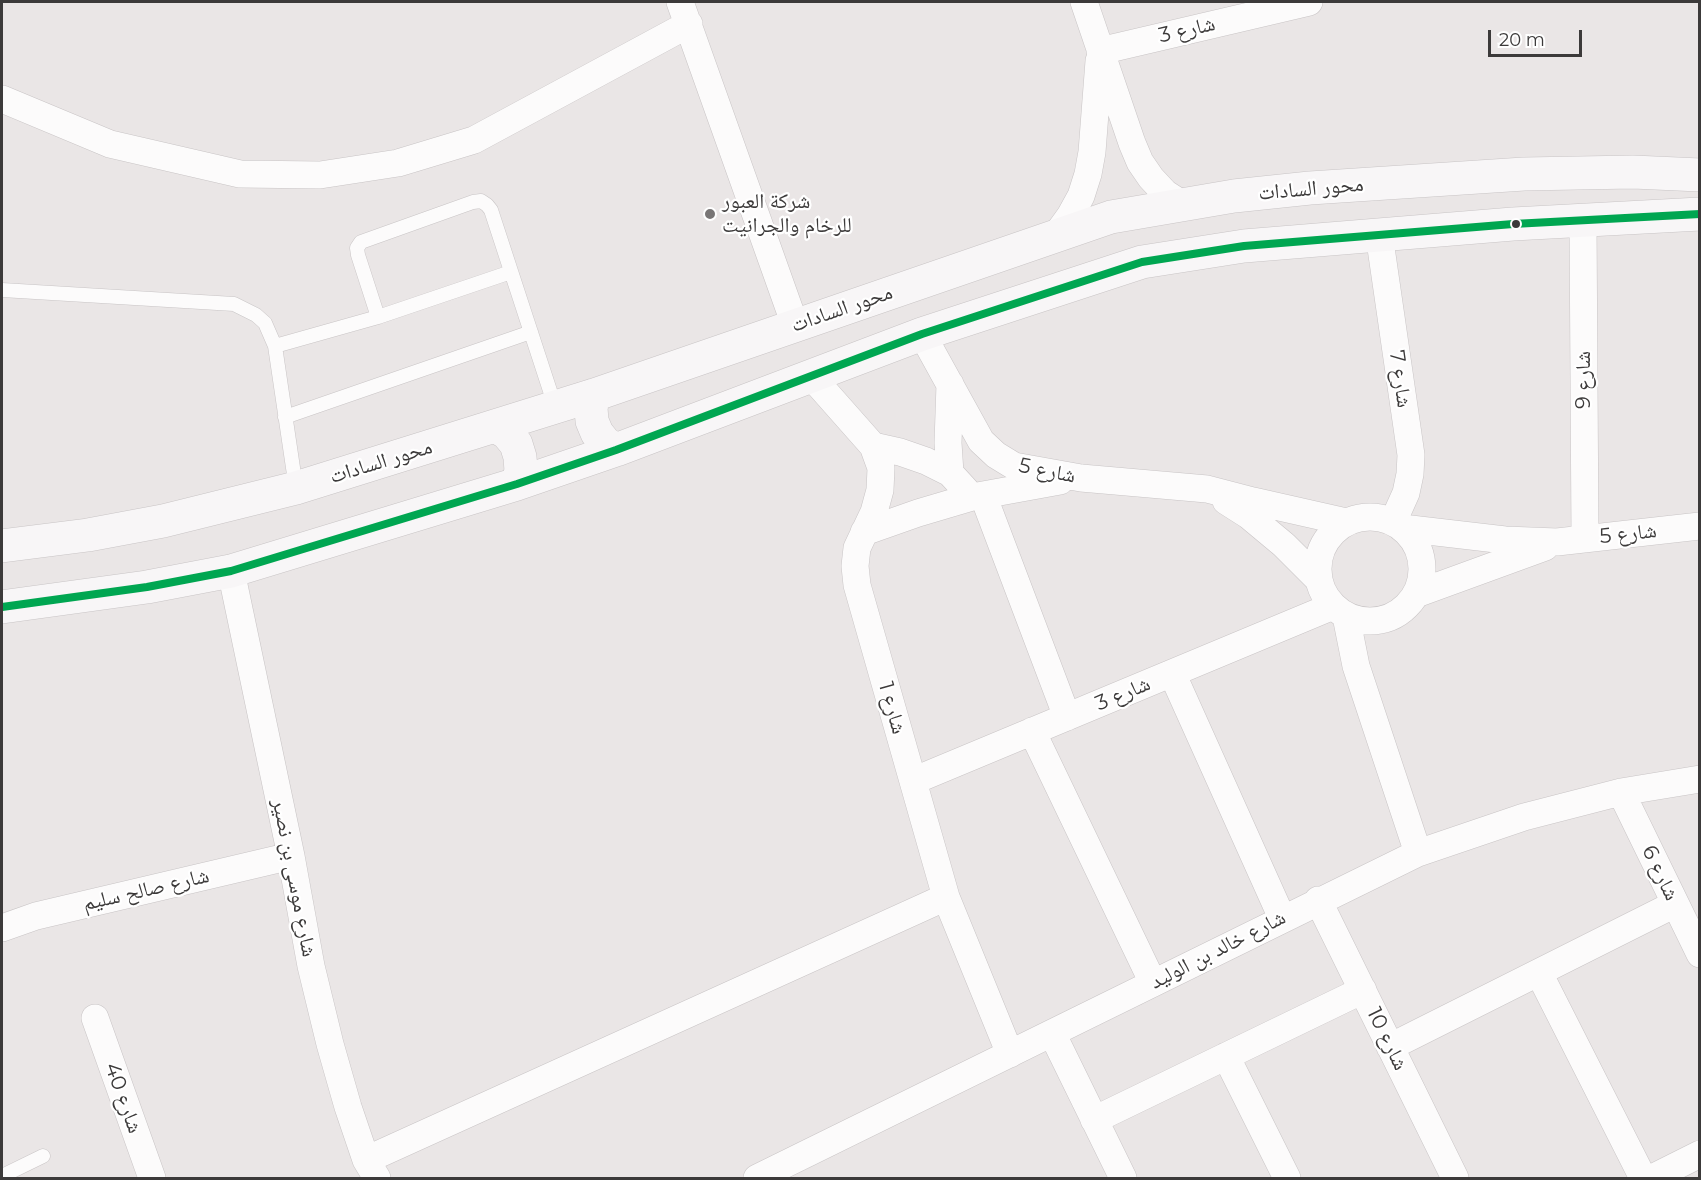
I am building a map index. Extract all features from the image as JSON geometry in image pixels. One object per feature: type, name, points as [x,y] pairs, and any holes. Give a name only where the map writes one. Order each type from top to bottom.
[{"type":"street","points":[[1084,2],[1140,162],[1151,178],[1182,204]]},
{"type":"street","name":"شارع 3","points":[[1100,51],[1306,2]]},
{"type":"street","points":[[2,99],[110,144],[240,174],[320,175],[398,163],[474,140],[684,13],[795,325]]},
{"type":"street","points":[[1057,234],[1076,206],[1088,174],[1092,152],[1100,51]]},
{"type":"street","points":[[1633,172],[1623,186],[1622,195],[1623,204],[1634,217]]},
{"type":"street","name":"محور السادات","points":[[6,545],[88,535],[163,521],[296,488],[594,395],[1111,217],[1234,196],[1310,188],[1524,174],[1633,172],[1700,175]]},
{"type":"street","points":[[1513,224],[1525,219],[1533,209],[1537,197],[1533,184],[1524,174]]},
{"type":"street","points":[[2,608],[147,587],[231,571],[517,484],[616,450],[922,334],[1142,262],[1244,246],[1379,234],[1700,214]]},
{"type":"street","name":"شارع 9","points":[[1583,221],[1585,539]]},
{"type":"street","name":"شارع 7","points":[[1379,234],[1411,455],[1410,474],[1398,525]]},
{"type":"street","name":"شارع 5","points":[[922,334],[981,441],[996,455],[1014,466],[1081,478],[1207,489],[1346,522]]},
{"type":"street","name":"شارع 1","points":[[812,377],[873,446],[881,468],[880,490],[874,512],[857,548],[855,566],[857,585],[946,897],[1010,1054]]},
{"type":"street","points":[[950,384],[948,443],[950,473]]},
{"type":"street","points":[[594,395],[591,408],[592,421],[597,433],[605,443],[616,450]]},
{"type":"street","points":[[495,426],[507,433],[516,444],[520,464],[517,484]]},
{"type":"street","points":[[873,446],[917,458],[950,473],[978,496],[1066,717]]},
{"type":"street","points":[[864,532],[918,513],[978,496],[1081,478]]},
{"type":"street","name":"شارع 5","points":[[1207,489],[1248,514],[1318,579]]},
{"type":"street","points":[[1362,517],[1378,517],[1398,525],[1413,538],[1423,565],[1416,594],[1401,611],[1380,620],[1357,620],[1339,611],[1323,594],[1318,579],[1318,562],[1323,545],[1333,532],[1346,522],[1362,517]]},
{"type":"street","name":"شارع 5","points":[[1398,525],[1505,540],[1557,542],[1700,526]]},
{"type":"street","name":"شارع 5","points":[[1416,594],[1557,542]]},
{"type":"street","name":"شارع موسى بن نصير","points":[[231,571],[291,856],[311,966],[348,1107],[372,1169]]},
{"type":"street","points":[[1339,611],[1418,853]]},
{"type":"street","name":"شارع 3","points":[[913,781],[1172,673],[1339,611]]},
{"type":"street","points":[[1172,673],[1282,918]]},
{"type":"street","points":[[1032,731],[1152,983]]},
{"type":"street","name":"شارع خالد بن الوليد","points":[[757,1179],[1318,900],[1418,853],[1524,817],[1621,792],[1700,778]]},
{"type":"street","name":"شارع 6","points":[[1621,792],[1700,954]]},
{"type":"street","name":"شارع صالح سليم","points":[[2,928],[36,916],[291,856]]},
{"type":"street","points":[[372,1169],[946,897]]},
{"type":"street","name":"شارع 10","points":[[1318,900],[1455,1179]]},
{"type":"street","points":[[1390,1047],[1675,904]]},
{"type":"street","points":[[1539,973],[1643,1179]]},
{"type":"street","points":[[1094,1120],[1363,990]]},
{"type":"street","name":"شارع 40","points":[[95,1018],[152,1179]]},
{"type":"street","points":[[1052,1034],[1123,1179]]},
{"type":"street","points":[[1226,1056],[1287,1179]]},
{"type":"street","points":[[1652,1179],[1700,1154]]},
{"type":"lane","points":[[378,317],[358,255],[357,248],[361,242],[480,201],[490,210],[555,406]]},
{"type":"lane","points":[[274,346],[378,317],[510,272]]},
{"type":"lane","points":[[2,290],[234,303],[245,308],[265,323],[274,346],[296,488]]},
{"type":"lane","points":[[285,417],[531,332]]},
{"type":"lane","points":[[2,1176],[43,1156]]},
{"type":"transit line","points":[[2,607],[147,587],[231,571],[517,484],[616,450],[922,334],[1142,262],[1244,246],[1513,224],[1700,214]]},
{"type":"place","name":"شركة العبور للرخام والجرانيت","points":[[710,214]]}]
